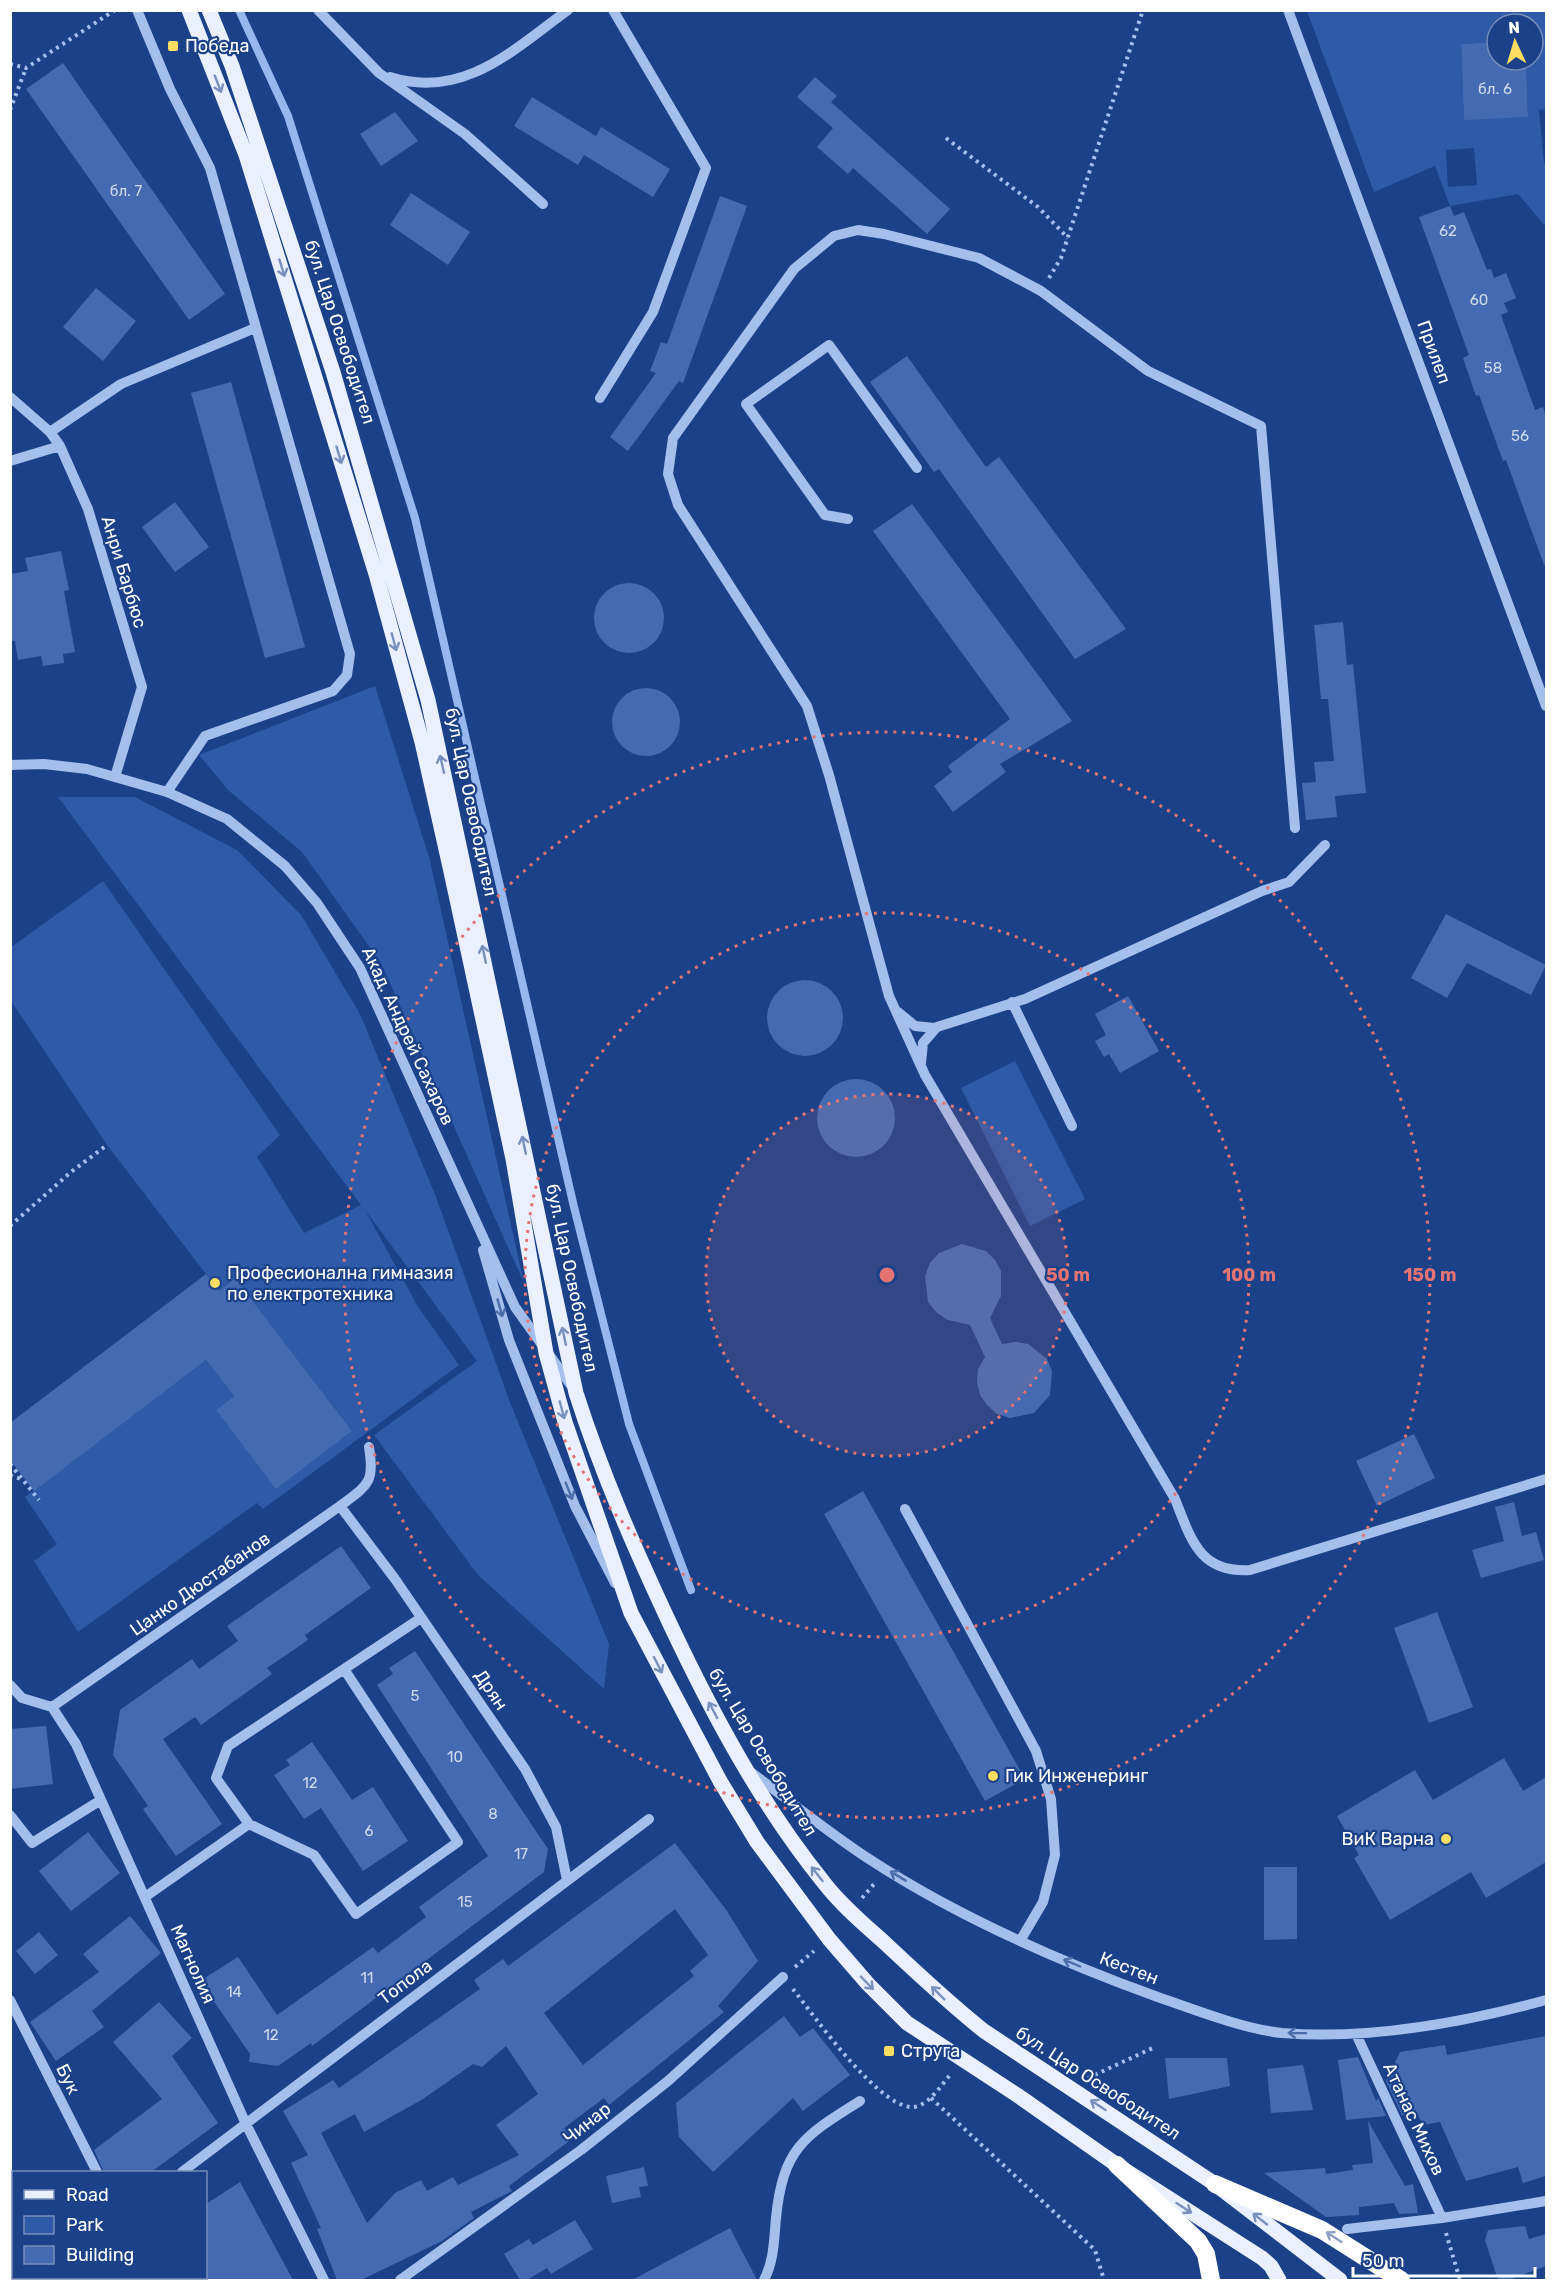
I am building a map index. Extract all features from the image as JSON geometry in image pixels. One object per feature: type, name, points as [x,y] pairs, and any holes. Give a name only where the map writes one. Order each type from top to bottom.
[{"type":"highway","points":[[1117,2165],[1198,2241],[1206,2254],[1211,2280]]},
{"type":"highway","points":[[1215,2184],[1322,2230],[1401,2280]]},
{"type":"main road","name":"бул. Цар Освободител","points":[[189,10],[246,155],[376,574],[422,742],[513,1159],[546,1353],[565,1422],[631,1613],[720,1781],[757,1842],[829,1939],[868,1984],[908,2023],[1117,2165],[1262,2258],[1271,2266],[1279,2280]]},
{"type":"main road","name":"бул. Цар Освободител","points":[[209,10],[232,66],[333,372],[428,700],[576,1393],[598,1461],[622,1522],[696,1679],[746,1770],[796,1847],[826,1886],[950,2004],[984,2031],[1215,2184],[1340,2280]]},
{"type":"street","points":[[137,10],[170,89],[210,168],[350,654],[347,675],[333,691],[205,736],[167,792]]},
{"type":"street","points":[[318,10],[379,73],[465,135],[543,204]]},
{"type":"street","points":[[379,73],[408,82],[444,83],[482,72],[568,10]]},
{"type":"street","points":[[600,398],[653,312],[706,168],[613,10]]},
{"type":"street","name":"Прилеп","points":[[1288,10],[1375,238],[1546,706]]},
{"type":"street","points":[[1295,828],[1261,426],[1148,371],[1041,291],[979,258],[876,232],[858,230],[834,236],[794,269],[673,438],[669,474],[678,505],[807,706],[829,775],[889,996],[925,1075],[1175,1499],[1192,1541],[1210,1562],[1222,1568],[1250,1570],[1546,1479]]},
{"type":"street","points":[[50,432],[121,384],[255,328]]},
{"type":"street","points":[[848,519],[825,515],[746,404],[829,345],[917,468]]},
{"type":"street","name":"Анри Барбюс","points":[[10,397],[50,432],[60,446],[88,509],[142,687],[115,777]]},
{"type":"street","points":[[10,461],[60,446]]},
{"type":"street","name":"Акад. Андрей Сахаров","points":[[10,765],[44,764],[87,770],[167,792],[227,819],[285,866],[317,903],[360,968],[471,1212]]},
{"type":"street","points":[[889,996],[907,1022],[925,1029],[1012,1002],[1262,891],[1289,882],[1325,845]]},
{"type":"street","points":[[1012,1002],[1072,1126]]},
{"type":"street","points":[[925,1075],[921,1065],[923,1043],[929,1034],[943,1025]]},
{"type":"street","points":[[471,1212],[515,1307],[576,1393]]},
{"type":"street","points":[[471,1212],[509,1340],[575,1506],[631,1613]]},
{"type":"street","name":"Цанко Дюстабанов","points":[[52,1707],[369,1484],[373,1469],[369,1447]]},
{"type":"street","name":"Дрян","points":[[340,1506],[360,1531],[525,1769],[556,1827],[567,1880]]},
{"type":"street","points":[[905,1509],[1036,1751],[1051,1799],[1055,1855],[1043,1902],[1020,1941]]},
{"type":"street","points":[[344,1669],[458,1842],[356,1914],[314,1855],[249,1824],[216,1778],[228,1746],[344,1669],[421,1618]]},
{"type":"street","points":[[10,1684],[22,1698],[52,1707]]},
{"type":"street","name":"Магнолия","points":[[52,1707],[76,1744],[246,2124],[324,2280]]},
{"type":"street","name":"Кестен","points":[[746,1770],[868,1858],[945,1904],[1020,1941],[1112,1980],[1208,2015],[1280,2032],[1356,2034],[1496,2013],[1546,2000]]},
{"type":"street","points":[[10,1815],[32,1843],[101,1800]]},
{"type":"street","name":"Топола","points":[[183,2171],[649,1819]]},
{"type":"street","points":[[145,1897],[249,1824]]},
{"type":"street","name":"Чинар","points":[[400,2280],[581,2150],[651,2094],[783,1977]]},
{"type":"street","name":"Бук","points":[[10,2000],[96,2171]]},
{"type":"street","name":"Атанас Михов","points":[[1356,2034],[1442,2218]]},
{"type":"street","points":[[764,2280],[771,2266],[778,2193],[788,2163],[810,2132],[860,2101]]},
{"type":"street","points":[[1347,2229],[1442,2218],[1546,2201]]},
{"type":"path","points":[[10,110],[26,68],[115,10]]},
{"type":"path","points":[[1041,291],[1061,258],[1068,239],[1143,10]]},
{"type":"path","points":[[10,64],[26,68]]},
{"type":"path","points":[[946,138],[1038,207],[1068,239]]},
{"type":"path","points":[[10,1226],[71,1172],[107,1146]]},
{"type":"path","points":[[10,1464],[39,1500]]},
{"type":"path","points":[[10,1474],[23,1480]]},
{"type":"path","points":[[858,1902],[876,1883]]},
{"type":"path","points":[[783,1977],[870,2082],[890,2099],[908,2107],[917,2107],[931,2098],[963,2060]]},
{"type":"path","points":[[1069,2087],[1155,2046]]},
{"type":"path","points":[[931,2098],[1095,2250],[1104,2280]]},
{"type":"path","points":[[1442,2218],[1460,2280]]},
{"type":"green space","points":[[1307,11],[1546,11],[1546,109],[1539,110],[1544,163],[1546,163],[1546,227],[1518,194],[1450,206],[1435,166],[1374,192]],"holes":[[[1474,148],[1477,185],[1448,187],[1446,150]]]},
{"type":"green space","points":[[375,686],[429,857],[524,1283],[381,963],[302,852],[228,790],[199,755]]},
{"type":"green space","points":[[58,797],[135,797],[237,850],[301,915],[360,1014],[436,1197],[511,1405],[609,1644],[604,1689],[478,1575],[374,1435],[477,1361],[365,1210],[417,1305],[459,1365],[263,1509],[257,1503],[78,1632],[34,1561],[57,1544],[25,1497],[206,1360],[234,1396],[216,1410],[276,1488],[352,1431],[235,1278],[219,1291],[107,1145],[11,1001],[10,948],[103,881],[280,1135],[257,1157],[304,1233],[361,1205]]},
{"type":"green space","points":[[1015,1061],[1085,1199],[1030,1226],[961,1088]]},
{"type":"building","points":[[1485,43],[1485,72],[1526,72],[1528,117],[1464,120],[1461,44]]},
{"type":"building","points":[[63,63],[225,294],[189,320],[26,89]]},
{"type":"building","points":[[815,77],[837,96],[831,102],[950,209],[927,234],[853,168],[848,174],[817,147],[833,128],[797,97]]},
{"type":"building","points":[[532,97],[596,136],[601,127],[670,169],[653,197],[584,155],[578,165],[514,126]]},
{"type":"building","points":[[395,112],[418,141],[381,166],[360,134]]},
{"type":"building","points":[[411,193],[470,232],[448,265],[390,225]]},
{"type":"building","points":[[720,196],[747,206],[683,383],[679,381],[628,451],[610,437],[656,373],[650,371],[661,342],[667,344]]},
{"type":"building","points":[[1450,206],[1454,216],[1464,212],[1487,270],[1491,269],[1494,278],[1506,273],[1516,298],[1504,303],[1508,312],[1501,315],[1535,410],[1543,407],[1546,418],[1546,564],[1544,565],[1506,460],[1503,461],[1479,395],[1476,396],[1463,358],[1469,355],[1419,217]]},
{"type":"building","points":[[96,288],[136,321],[103,361],[63,327]]},
{"type":"building","points":[[907,356],[986,467],[999,457],[1126,629],[1075,659],[939,469],[934,472],[870,382]]},
{"type":"building","points":[[231,382],[305,647],[265,658],[191,393]]},
{"type":"building","points":[[175,502],[209,547],[175,572],[142,527]]},
{"type":"building","points":[[912,504],[1072,721],[1000,764],[1006,772],[953,812],[934,786],[952,772],[948,766],[1010,719],[873,531]]},
{"type":"building","points":[[61,551],[69,590],[64,591],[75,652],[63,654],[64,663],[43,666],[41,656],[18,660],[15,641],[10,641],[10,574],[28,571],[25,558]]},
{"type":"building","points":[[636,583],[649,589],[658,598],[662,604],[664,618],[662,632],[654,643],[643,651],[622,653],[604,643],[596,632],[594,611],[604,593],[615,585]]},
{"type":"building","points":[[1343,622],[1347,665],[1353,664],[1366,793],[1335,796],[1337,817],[1306,820],[1302,783],[1316,782],[1314,762],[1334,761],[1328,699],[1321,699],[1314,625]]},
{"type":"building","points":[[653,688],[665,694],[674,703],[680,715],[678,735],[670,746],[653,756],[639,756],[622,746],[614,735],[612,715],[622,698],[633,690]]},
{"type":"building","points":[[1446,914],[1546,965],[1531,995],[1467,963],[1447,998],[1411,978]]},
{"type":"building","points":[[805,980],[819,983],[832,991],[840,1004],[843,1018],[840,1032],[832,1045],[819,1053],[805,1056],[791,1053],[778,1045],[770,1032],[767,1018],[770,1004],[778,991],[791,983]]},
{"type":"building","points":[[1128,996],[1159,1051],[1120,1073],[1109,1054],[1104,1057],[1095,1041],[1106,1035],[1095,1014]]},
{"type":"building","points":[[856,1079],[871,1082],[888,1096],[895,1118],[892,1133],[878,1150],[856,1157],[841,1154],[824,1140],[817,1118],[820,1103],[834,1086]]},
{"type":"building","points":[[962,1244],[986,1251],[1001,1271],[1001,1296],[990,1318],[1002,1344],[1016,1342],[1028,1344],[1047,1359],[1052,1371],[1050,1395],[1034,1413],[1010,1418],[997,1414],[987,1405],[980,1395],[977,1382],[978,1369],[985,1357],[970,1325],[948,1320],[937,1313],[928,1302],[925,1276],[930,1263],[939,1253]]},
{"type":"building","points":[[206,1274],[219,1291],[235,1278],[352,1431],[276,1489],[216,1410],[234,1396],[206,1360],[34,1491],[10,1460],[10,1423]]},
{"type":"building","points":[[1414,1434],[1435,1478],[1377,1506],[1356,1461]]},
{"type":"building","points":[[863,1491],[1025,1779],[985,1801],[824,1514]]},
{"type":"building","points":[[1514,1502],[1522,1536],[1536,1532],[1544,1560],[1481,1578],[1472,1550],[1504,1541],[1495,1507]]},
{"type":"building","points":[[341,1546],[371,1588],[305,1635],[308,1640],[267,1668],[272,1674],[201,1725],[195,1717],[163,1739],[222,1824],[176,1856],[143,1809],[148,1806],[113,1755],[120,1710],[192,1659],[199,1669],[238,1641],[227,1626]]},
{"type":"building","points":[[1437,1612],[1473,1707],[1429,1723],[1394,1628]]},
{"type":"building","points":[[415,1651],[548,1849],[544,1872],[312,2046],[311,2043],[278,2066],[249,2062],[250,2054],[200,1981],[238,1957],[277,2015],[373,1947],[378,1953],[426,1917],[419,1907],[488,1856],[377,1685],[393,1674],[389,1668]]},
{"type":"building","points":[[46,1726],[53,1784],[10,1789],[10,1729]]},
{"type":"building","points":[[312,1742],[352,1800],[373,1787],[408,1841],[363,1871],[321,1808],[304,1819],[274,1775],[290,1765],[286,1760]]},
{"type":"building","name":"ВиК Варна","points":[[1504,1758],[1523,1791],[1546,1777],[1546,1862],[1486,1898],[1471,1872],[1390,1920],[1354,1858],[1359,1855],[1337,1816],[1415,1770],[1433,1800]]},
{"type":"building","points":[[88,1832],[120,1873],[71,1911],[39,1871]]},
{"type":"building","points":[[675,1843],[727,1911],[758,1961],[718,2006],[724,2012],[609,2105],[604,2098],[564,2128],[572,2139],[509,2186],[512,2191],[471,2212],[474,2218],[442,2241],[361,2280],[337,2280],[317,2229],[321,2228],[291,2163],[308,2155],[283,2111],[333,2080],[339,2088],[480,1989],[474,1980],[503,1959],[508,1966]],"holes":[[[675,1909],[708,1955],[690,1971],[694,1976],[583,2065],[544,2013]],[[506,2046],[538,2094],[496,2125],[519,2155],[458,2185],[453,2177],[427,2191],[421,2180],[395,2193],[367,2223],[321,2133],[355,2114],[364,2132],[423,2099],[473,2064],[482,2067]]]},
{"type":"building","points":[[1264,1867],[1297,1867],[1297,1939],[1264,1940]]},
{"type":"building","points":[[130,1916],[161,1953],[92,2011],[104,2027],[56,2061],[30,2022],[99,1972],[83,1954]]},
{"type":"building","points":[[39,1932],[58,1955],[35,1974],[16,1951]]},
{"type":"building","points":[[159,2002],[192,2038],[172,2056],[218,2123],[152,2171],[104,2171],[94,2150],[162,2099],[113,2042]]},
{"type":"building","points":[[784,2016],[800,2037],[813,2028],[850,2075],[803,2111],[793,2098],[713,2172],[679,2137],[676,2103]]},
{"type":"building","points":[[1546,2036],[1546,2176],[1523,2183],[1518,2167],[1466,2181],[1440,2122],[1423,2125],[1417,2113],[1402,2115],[1386,2081],[1400,2052],[1445,2045],[1447,2055]]},
{"type":"building","points":[[1358,2057],[1376,2101],[1378,2098],[1386,2116],[1346,2120],[1338,2060]]},
{"type":"building","points":[[1165,2058],[1227,2058],[1230,2086],[1169,2099]]},
{"type":"building","points":[[1303,2065],[1313,2110],[1271,2113],[1267,2069]]},
{"type":"building","points":[[1368,2121],[1405,2186],[1413,2184],[1418,2213],[1399,2214],[1394,2203],[1359,2207],[1359,2215],[1326,2217],[1264,2173],[1325,2168],[1326,2174],[1353,2170],[1352,2165],[1373,2163]]},
{"type":"building","points":[[644,2167],[648,2186],[639,2187],[641,2197],[612,2203],[606,2176]]},
{"type":"building","points":[[240,2182],[293,2280],[206,2280],[207,2203]]},
{"type":"building","points":[[575,2220],[593,2249],[551,2274],[547,2268],[527,2280],[520,2280],[504,2254],[529,2239],[533,2245]]},
{"type":"building","points":[[1525,2226],[1529,2239],[1546,2234],[1546,2266],[1509,2280],[1498,2280],[1485,2240],[1488,2230]]},
{"type":"building","points":[[730,2228],[757,2280],[632,2280]]},
{"type":"waterway","points":[[239,10],[288,116],[415,518],[574,1207],[629,1424],[691,1590]]},
{"type":"place","name":"Победа","points":[[173,46]]},
{"type":"place","name":"Професионална гимназия по електротехника","points":[[215,1283]]},
{"type":"place","name":"Гик Инженеринг","points":[[993,1776]]},
{"type":"place","name":"ВиК Варна","points":[[1446,1839]]},
{"type":"place","name":"Струга","points":[[889,2051]]}]
